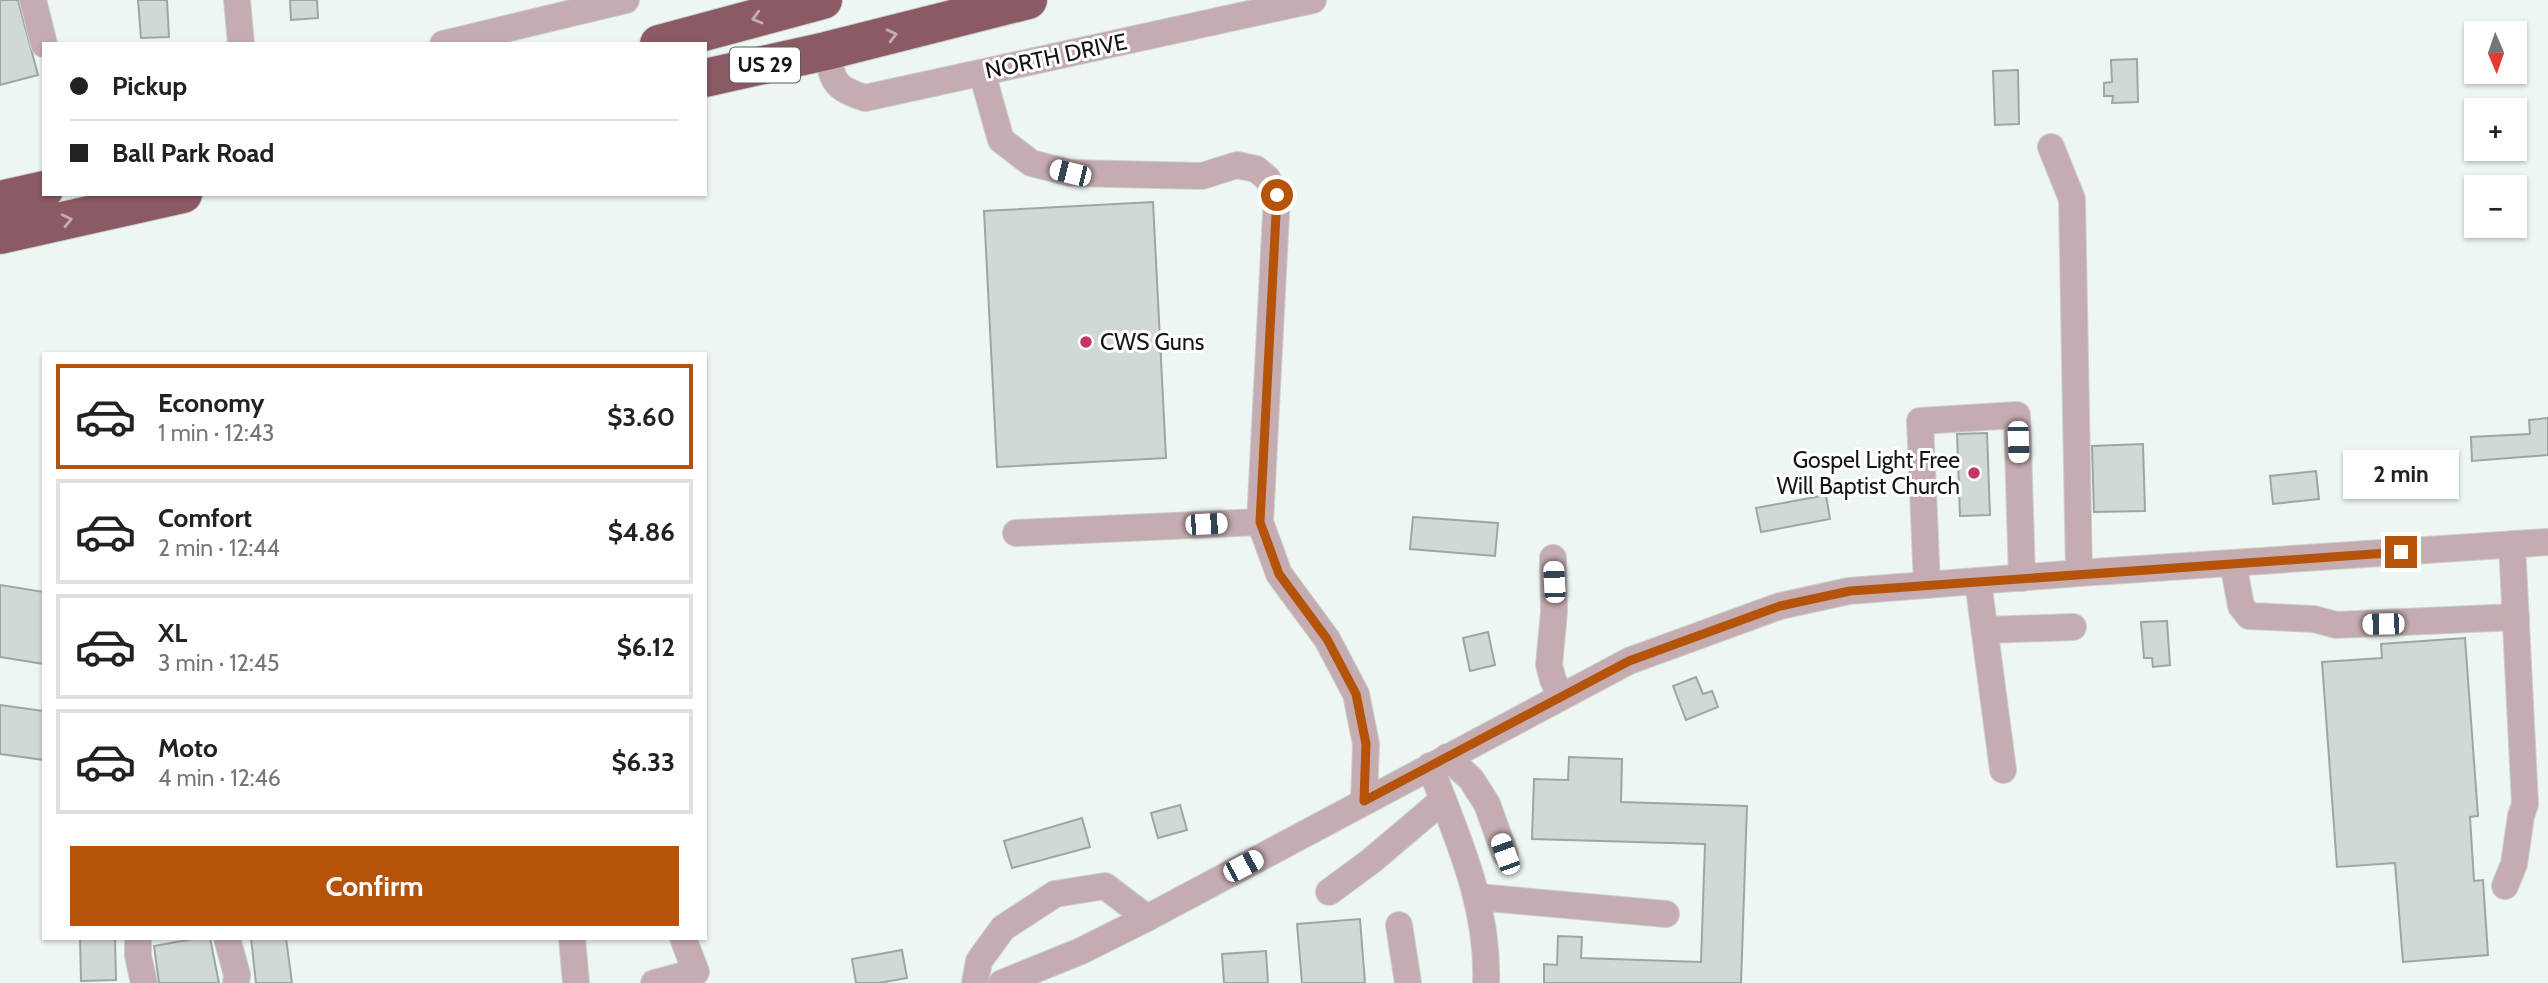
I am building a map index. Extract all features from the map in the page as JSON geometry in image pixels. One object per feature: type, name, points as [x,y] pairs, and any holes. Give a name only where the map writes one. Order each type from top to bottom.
[{"type":"highway","name":"US 29","points":[[666,42],[823,0]]},
{"type":"highway","name":"US 29","points":[[707,78],[826,51],[1028,0]]},
{"type":"highway","points":[[0,200],[42,190]]},
{"type":"highway","points":[[0,235],[174,196]]},
{"type":"street","points":[[33,0],[44,42]]},
{"type":"street","points":[[237,0],[241,42]]},
{"type":"street","points":[[451,42],[626,0]]},
{"type":"street","name":"NORTH DRIVE","points":[[826,51],[834,80],[846,92],[866,98],[1312,0]]},
{"type":"street","points":[[982,72],[1001,140],[1031,163],[1070,173],[1202,176],[1237,165],[1256,169],[1267,178],[1277,195],[1260,522],[1279,574],[1327,639],[1356,694],[1366,744],[1364,801]]},
{"type":"street","points":[[2051,148],[2072,199],[2079,573]]},
{"type":"street","points":[[1927,585],[1920,421],[2017,415],[2022,578]]},
{"type":"street","points":[[1016,533],[1260,522]]},
{"type":"street","points":[[1002,983],[1081,951],[1147,918],[1629,661],[1780,606],[1850,591],[2548,542]]},
{"type":"street","points":[[2505,886],[2514,864],[2525,804],[2512,544]]},
{"type":"street","points":[[1553,558],[1554,612],[1549,665],[1561,696]]},
{"type":"street","points":[[2233,563],[2241,606],[2249,616],[2314,619],[2336,625],[2516,617]]},
{"type":"street","points":[[1978,581],[2004,770]]},
{"type":"street","points":[[1985,630],[2073,627]]},
{"type":"street","points":[[1438,761],[1443,800],[1477,897],[1485,929],[1486,983]]},
{"type":"street","points":[[1438,761],[1471,779],[1487,804],[1505,854]]},
{"type":"street","points":[[1329,892],[1371,862],[1443,800]]},
{"type":"street","points":[[975,983],[979,961],[1003,928],[1055,894],[1105,886],[1147,918]]},
{"type":"street","points":[[1477,897],[1666,914]]},
{"type":"street","points":[[1399,926],[1408,983]]},
{"type":"street","points":[[138,940],[138,956],[144,983]]},
{"type":"street","points":[[228,940],[237,975],[236,983]]},
{"type":"street","points":[[572,940],[576,983]]},
{"type":"street","points":[[654,983],[696,972],[684,940]]},
{"type":"building","points":[[0,0],[18,0],[38,75],[0,85]]},
{"type":"building","points":[[138,0],[167,0],[169,37],[141,38]]},
{"type":"building","points":[[290,0],[317,0],[318,18],[291,20]]},
{"type":"building","points":[[2137,59],[2138,102],[2112,103],[2113,96],[2104,96],[2104,83],[2112,82],[2111,60]]},
{"type":"building","points":[[2018,70],[2019,124],[1995,125],[1993,71]]},
{"type":"building","points":[[1153,202],[1166,458],[997,467],[984,211]]},
{"type":"building","points":[[2548,418],[2548,455],[2472,461],[2471,437],[2530,434],[2529,420]]},
{"type":"building","points":[[1987,433],[1990,515],[1960,516],[1957,434]]},
{"type":"building","points":[[2143,444],[2145,511],[2094,512],[2092,446]]},
{"type":"building","points":[[2446,461],[2449,490],[2400,494],[2397,466]]},
{"type":"building","points":[[2316,471],[2319,499],[2273,504],[2270,476]]},
{"type":"building","points":[[1826,495],[1830,519],[1761,532],[1756,508]]},
{"type":"building","points":[[1413,517],[1498,523],[1495,556],[1410,549]]},
{"type":"building","points":[[0,585],[42,592],[42,664],[0,657]]},
{"type":"building","points":[[2167,621],[2170,665],[2153,667],[2152,658],[2144,658],[2141,622]]},
{"type":"building","points":[[1488,632],[1495,665],[1470,671],[1463,638]]},
{"type":"building","points":[[2465,638],[2478,816],[2470,817],[2474,881],[2483,880],[2488,955],[2403,962],[2395,863],[2337,867],[2322,662],[2382,658],[2381,644]]},
{"type":"building","points":[[1696,677],[1703,694],[1712,691],[1718,707],[1686,720],[1673,686]]},
{"type":"building","points":[[0,705],[42,711],[42,760],[0,754]]},
{"type":"building","points":[[1569,757],[1622,759],[1621,802],[1747,806],[1741,983],[1544,983],[1544,964],[1557,965],[1558,936],[1582,937],[1581,958],[1701,962],[1705,844],[1532,839],[1534,779],[1568,780]]},
{"type":"building","points":[[1180,805],[1187,830],[1158,838],[1151,813]]},
{"type":"building","points":[[1082,818],[1090,847],[1012,868],[1004,841]]},
{"type":"building","points":[[1360,919],[1365,983],[1302,983],[1297,924]]},
{"type":"building","points":[[80,940],[115,940],[116,980],[81,981]]},
{"type":"building","points":[[187,940],[210,940],[219,983],[159,983],[154,946]]},
{"type":"building","points":[[251,940],[286,940],[292,983],[256,983]]},
{"type":"building","points":[[902,950],[907,978],[879,983],[856,983],[852,959]]},
{"type":"building","points":[[1266,951],[1268,983],[1224,983],[1222,954]]},
{"type":"place","name":"CWS Guns","points":[[1086,342]]},
{"type":"place","name":"Gospel Light Free Will Baptist Church","points":[[1974,473]]},
{"type":"route","points":[[1277,195],[1260,522],[1279,574],[1327,639],[1356,694],[1366,744],[1364,801],[1629,661],[1701,632],[1780,606],[1850,591],[2401,552]]}]
